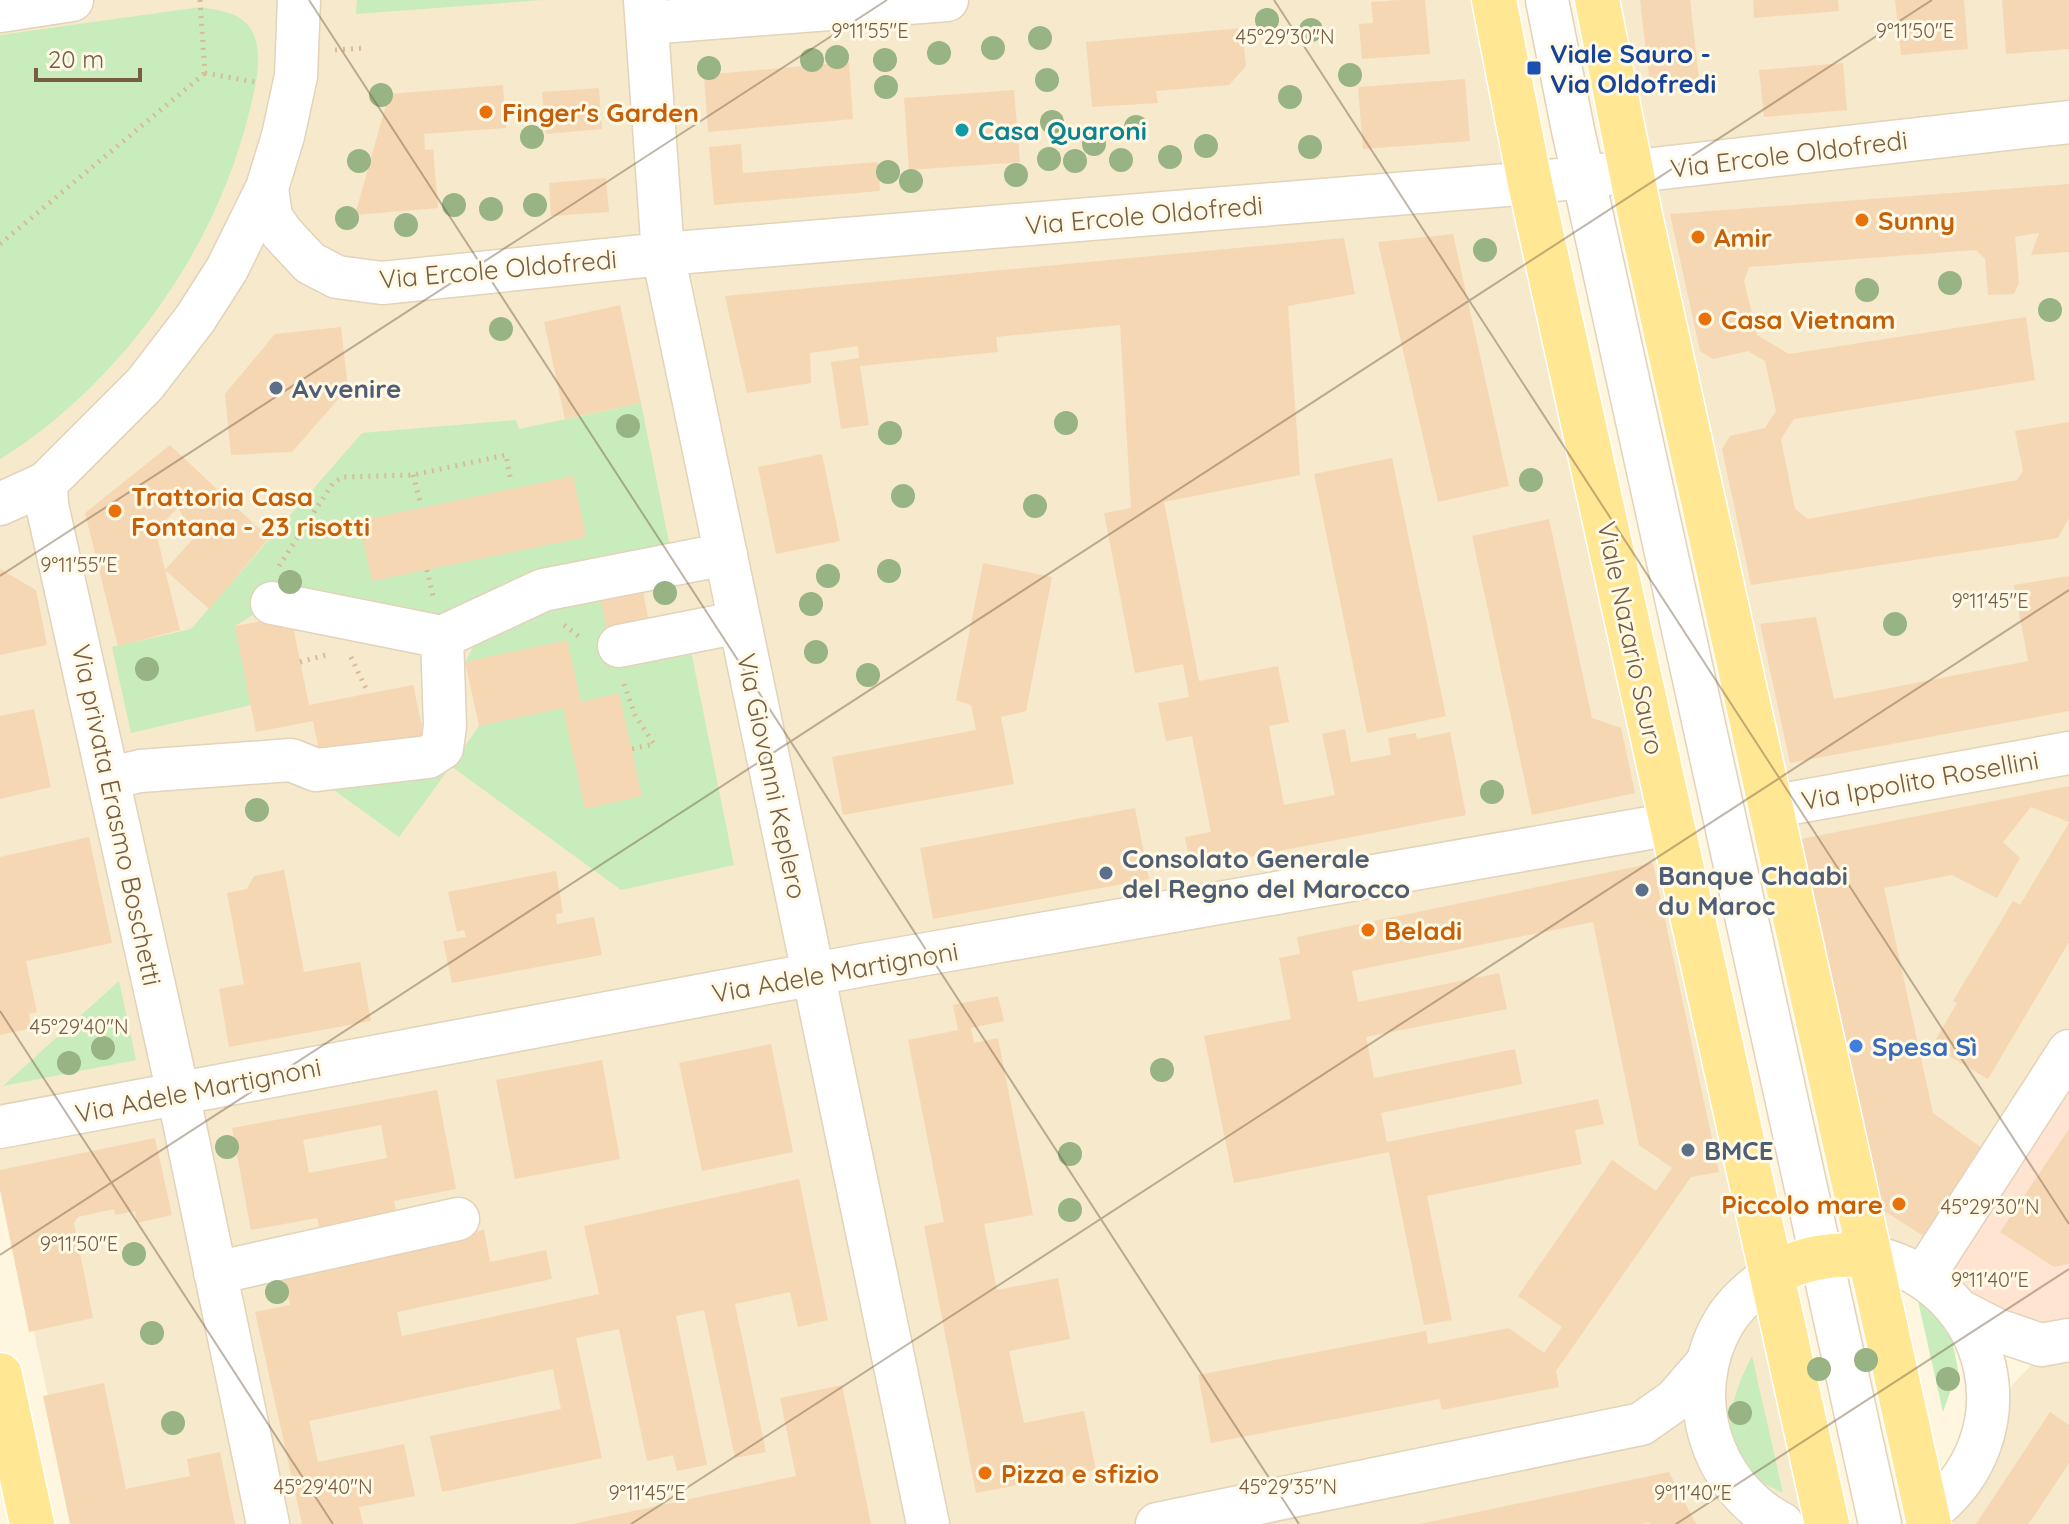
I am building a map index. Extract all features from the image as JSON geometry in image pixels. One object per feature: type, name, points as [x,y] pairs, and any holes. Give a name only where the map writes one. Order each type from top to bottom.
[{"type":"main road","name":"Viale Nazario Sauro","points":[[1494,0],[1530,183],[1827,1524]]},
{"type":"main road","points":[[1597,0],[1631,171],[1869,1256],[1922,1521]]},
{"type":"main road","points":[[1772,1274],[1821,1256],[1869,1256]]},
{"type":"main road","points":[[0,1375],[32,1524]]},
{"type":"street","points":[[0,11],[72,0]]},
{"type":"street","points":[[0,504],[46,483],[145,384],[195,319],[227,269],[267,188],[283,136],[296,76],[299,0]]},
{"type":"street","points":[[646,11],[947,0]]},
{"type":"street","name":"Viale Nazario Sauro","points":[[1547,0],[1880,1524]]},
{"type":"street","name":"Via Giovanni Keplero","points":[[646,11],[663,254],[928,1524]]},
{"type":"street","name":"Via Ercole Oldofredi","points":[[267,188],[271,217],[310,263],[337,277],[382,283],[663,254],[1530,183],[2069,122]]},
{"type":"street","name":"Via privata Erasmo Boschetti","points":[[46,483],[47,505],[178,1093],[268,1524]]},
{"type":"street","points":[[272,603],[442,637],[543,590],[726,554]]},
{"type":"street","points":[[619,646],[740,622]]},
{"type":"street","points":[[108,779],[140,771],[291,760],[316,770],[428,757],[442,748],[445,726],[442,637]]},
{"type":"street","name":"Via Ippolito Rosellini","points":[[1770,807],[2069,753]]},
{"type":"street","name":"Via Adele Martignoni","points":[[0,1127],[813,975],[1672,824]]},
{"type":"street","points":[[1923,1277],[2069,1051]]},
{"type":"street","points":[[215,1273],[458,1219]]},
{"type":"street","points":[[1869,1256],[1900,1264],[1923,1277],[1958,1310],[1969,1325],[1984,1360],[1987,1417],[1979,1448],[1964,1476],[1922,1521]]},
{"type":"street","points":[[1768,1521],[1739,1491],[1719,1462],[1706,1424],[1704,1383],[1717,1333],[1734,1307],[1772,1274]]},
{"type":"street","points":[[1958,1310],[1997,1330],[2055,1342]]},
{"type":"street","points":[[1987,1417],[2009,1379],[2055,1342]]},
{"type":"street","points":[[1157,1524],[1641,1424],[1675,1400],[1707,1363]]},
{"type":"street","points":[[1641,1424],[1691,1442],[1719,1462]]},
{"type":"path","points":[[200,0],[205,73]]},
{"type":"path","points":[[331,51],[366,48]]},
{"type":"path","points":[[0,244],[205,73],[256,82]]},
{"type":"path","points":[[272,603],[267,585],[333,483],[343,477],[413,475],[506,455],[511,482]]},
{"type":"path","points":[[413,475],[420,501]]},
{"type":"path","points":[[347,650],[368,693]]},
{"type":"path","points":[[300,662],[335,653]]},
{"type":"shaded area","points":[[0,0],[1490,0],[1804,1524],[76,1524],[0,1177]]},
{"type":"shaded area","points":[[1603,0],[2069,0],[2069,1040],[1921,1271],[1870,1250]]},
{"type":"shaded area","points":[[2069,1053],[2069,1327],[2043,1332],[1929,1275]]},
{"type":"shaded area","points":[[2069,1345],[2069,1524],[1938,1524],[2013,1384],[2047,1349]]},
{"type":"green space","points":[[357,0],[542,0],[356,14]]},
{"type":"green space","points":[[201,7],[231,14],[243,21],[253,33],[258,50],[251,105],[218,202],[204,233],[169,292],[128,347],[68,408],[0,459],[0,35]]},
{"type":"green space","points":[[641,403],[671,552],[440,624],[272,603],[235,626],[251,705],[131,733],[112,647],[191,629],[362,433],[516,420],[519,429]]},
{"type":"green space","points":[[598,589],[690,646],[734,865],[621,890],[451,766],[479,726],[563,708],[585,808],[641,796],[619,693],[581,702],[567,641],[465,662],[481,633]]},
{"type":"green space","points":[[451,766],[399,837],[316,777]]},
{"type":"green space","points":[[119,981],[136,1060],[3,1086]]},
{"type":"green space","points":[[1916,1292],[1933,1304],[1952,1340],[1958,1370],[1943,1412]]},
{"type":"green space","points":[[1752,1356],[1783,1493],[1748,1474],[1732,1443],[1730,1428],[1734,1398]]},
{"type":"building","points":[[1425,0],[1430,54],[1362,59],[1359,24],[1373,23],[1371,2]]},
{"type":"building","points":[[1640,0],[1690,0],[1700,88],[1651,94]]},
{"type":"building","points":[[1753,0],[1838,0],[1839,11],[1754,18]]},
{"type":"building","points":[[1895,0],[1964,0],[1968,49],[1901,55]]},
{"type":"building","points":[[2002,0],[2069,0],[2069,49],[2006,54]]},
{"type":"building","points":[[1242,28],[1246,66],[1229,85],[1156,91],[1158,103],[1092,107],[1086,42]]},
{"type":"building","points":[[849,62],[853,119],[708,132],[704,75]]},
{"type":"building","points":[[1843,63],[1847,110],[1764,117],[1759,70]]},
{"type":"building","points":[[1465,79],[1470,141],[1363,149],[1358,87]]},
{"type":"building","points":[[503,85],[506,128],[424,134],[425,150],[433,149],[438,208],[355,215],[389,94]]},
{"type":"building","points":[[599,88],[602,129],[546,134],[542,92]]},
{"type":"building","name":"Casa Quaroni","points":[[1014,90],[1020,162],[909,170],[904,98]]},
{"type":"building","points":[[741,144],[743,173],[878,162],[880,191],[714,205],[709,147]]},
{"type":"building","points":[[606,178],[609,212],[551,216],[549,183]]},
{"type":"building","points":[[2069,184],[2069,252],[2031,255],[2039,233],[2015,237],[2019,283],[2014,294],[1988,295],[1985,259],[1976,250],[1749,267],[1744,281],[1757,335],[1789,354],[2026,317],[2035,380],[1794,419],[1781,439],[1795,509],[1808,519],[2017,480],[2023,471],[2015,431],[2069,422],[2069,518],[2058,538],[1751,585],[1722,449],[1730,436],[1765,428],[1776,411],[1765,361],[1748,351],[1713,359],[1700,351],[1670,214]]},
{"type":"building","points":[[1453,234],[1509,486],[1438,502],[1378,242]]},
{"type":"building","points":[[1344,238],[1355,294],[1288,306],[1300,475],[1164,502],[1199,681],[1278,666],[1289,722],[1269,726],[1284,805],[1335,795],[1322,734],[1345,729],[1351,762],[1391,755],[1388,738],[1416,733],[1417,739],[1450,732],[1466,815],[1191,868],[1185,837],[1211,832],[1192,736],[1166,741],[1158,703],[1189,697],[1183,664],[1135,673],[1104,513],[1131,508],[1120,325],[996,337],[998,352],[860,366],[869,425],[841,429],[831,362],[859,358],[858,346],[810,353],[811,383],[747,393],[725,296]]},
{"type":"building","points":[[620,305],[641,403],[565,419],[544,322]]},
{"type":"building","points":[[341,327],[348,388],[292,452],[231,455],[225,394],[275,334]]},
{"type":"building","points":[[170,445],[269,538],[209,609],[165,570],[180,630],[118,646],[85,513]],"holes":[[[178,507],[194,538],[165,570],[156,531]]]},
{"type":"building","points":[[822,454],[840,541],[776,554],[758,467]]},
{"type":"building","points":[[1392,458],[1446,716],[1367,733],[1314,474]]},
{"type":"building","points":[[573,476],[586,537],[372,581],[359,521]]},
{"type":"building","points":[[1549,519],[1592,718],[1621,728],[1635,793],[1532,815],[1472,536]]},
{"type":"building","points":[[983,563],[1052,577],[1026,711],[1001,717],[1014,784],[843,815],[832,757],[976,730],[971,705],[956,700]]},
{"type":"building","points":[[0,569],[36,590],[47,645],[0,655]]},
{"type":"building","points":[[2069,576],[2069,711],[1790,763],[1760,624],[1816,617],[1834,699],[2028,661],[2014,585]]},
{"type":"building","points":[[641,581],[650,627],[608,635],[598,589]]},
{"type":"building","points":[[291,616],[309,705],[413,685],[425,740],[321,761],[313,721],[256,732],[235,626]]},
{"type":"building","points":[[567,640],[581,702],[619,693],[642,796],[585,809],[563,708],[479,726],[465,662]]},
{"type":"building","points":[[34,709],[51,787],[0,799],[0,716]]},
{"type":"building","points":[[2069,786],[2069,822],[2031,807],[2003,842],[2020,858],[1997,898],[1952,875],[1884,888],[1933,1113],[1982,1148],[1925,1237],[1878,1207],[1801,839]]},
{"type":"building","points":[[1135,808],[1149,879],[933,919],[920,848]]},
{"type":"building","points":[[2069,823],[2069,942],[1988,1079],[1932,1046],[1957,1003],[1953,1001],[2013,901],[2020,905]]},
{"type":"building","points":[[89,837],[112,943],[26,961],[37,1012],[29,1014],[32,1028],[0,1035],[0,857]]},
{"type":"building","points":[[1653,863],[1719,1172],[1691,1177],[1556,1371],[1559,1387],[1442,1410],[1439,1399],[1211,1443],[1198,1375],[1426,1331],[1428,1344],[1509,1328],[1544,1353],[1562,1327],[1518,1296],[1612,1160],[1656,1191],[1672,1168],[1639,1145],[1593,922],[1352,971],[1358,1002],[1499,973],[1507,1009],[1366,1037],[1374,1078],[1515,1049],[1522,1084],[1381,1113],[1387,1142],[1598,1099],[1604,1124],[1575,1130],[1582,1164],[1427,1196],[1452,1320],[1424,1325],[1389,1152],[1234,1183],[1204,1036],[1291,1019],[1279,958],[1300,954],[1297,937]]},
{"type":"building","points":[[284,870],[304,972],[360,962],[371,1021],[229,1047],[219,989],[244,984],[227,893],[247,889],[254,876]]},
{"type":"building","points":[[556,871],[563,913],[556,914],[557,924],[594,917],[602,955],[452,983],[443,941],[466,937],[464,930],[457,932],[448,892]]},
{"type":"building","points":[[998,996],[1004,1021],[971,1028],[974,1043],[998,1038],[1033,1215],[984,1224],[997,1290],[1058,1278],[1070,1339],[1009,1351],[1024,1423],[1084,1411],[1096,1470],[976,1493],[924,1226],[944,1222],[908,1040],[958,1030],[953,1005]]},
{"type":"building","points":[[771,1044],[793,1152],[702,1171],[679,1063]]},
{"type":"building","points":[[602,1060],[620,1159],[515,1179],[496,1080]]},
{"type":"building","points":[[437,1090],[456,1189],[394,1201],[398,1218],[320,1232],[317,1218],[251,1230],[232,1128]],"holes":[[[381,1125],[387,1158],[309,1173],[303,1140]]]},
{"type":"building","points":[[2069,1129],[2069,1264],[2054,1267],[2000,1232]]},
{"type":"building","points":[[155,1138],[172,1215],[137,1223],[135,1211],[115,1215],[114,1209],[78,1217],[74,1223],[93,1318],[29,1332],[0,1190],[0,1170]]},
{"type":"building","points":[[799,1179],[828,1320],[798,1327],[790,1292],[735,1304],[766,1452],[735,1458],[704,1310],[676,1316],[707,1465],[677,1471],[673,1455],[647,1461],[619,1329],[576,1338],[602,1458],[442,1492],[430,1436],[561,1409],[553,1369],[309,1421],[318,1462],[404,1444],[415,1496],[359,1507],[363,1524],[302,1524],[255,1312],[290,1305],[283,1274],[484,1230],[490,1262],[546,1250],[552,1279],[397,1312],[402,1336],[599,1294],[584,1226]]},
{"type":"building","points":[[104,1383],[126,1489],[190,1476],[187,1459],[220,1452],[235,1524],[70,1524],[43,1396]]},
{"type":"building","points":[[842,1385],[871,1524],[573,1524],[796,1476],[780,1398]]},
{"type":"building","points":[[2050,1412],[2069,1425],[2069,1463],[2036,1513],[2028,1524],[1976,1524]]},
{"type":"building","points":[[1669,1472],[1696,1524],[1420,1524]]},
{"type":"place","name":"Viale Sauro - Via Oldofredi","points":[[1534,68]]},
{"type":"place","name":"Finger's Garden","points":[[486,112]]},
{"type":"place","name":"Casa Quaroni","points":[[962,130]]},
{"type":"place","name":"Sunny","points":[[1862,220]]},
{"type":"place","name":"Amir","points":[[1698,237]]},
{"type":"place","name":"Casa Vietnam","points":[[1705,319]]},
{"type":"place","name":"Avvenire","points":[[276,388]]},
{"type":"place","name":"Trattoria Casa Fontana - 23 risotti","points":[[115,511]]},
{"type":"place","name":"Consolato Generale del Regno del Marocco","points":[[1106,873]]},
{"type":"place","name":"Banque Chaabi du Maroc","points":[[1642,890]]},
{"type":"place","name":"Beladi","points":[[1368,930]]},
{"type":"place","name":"Spesa Sì","points":[[1856,1046]]},
{"type":"place","name":"BMCE","points":[[1688,1150]]},
{"type":"place","name":"Piccolo mare","points":[[1899,1204]]},
{"type":"place","name":"Pizza e sfizio","points":[[985,1473]]}]
